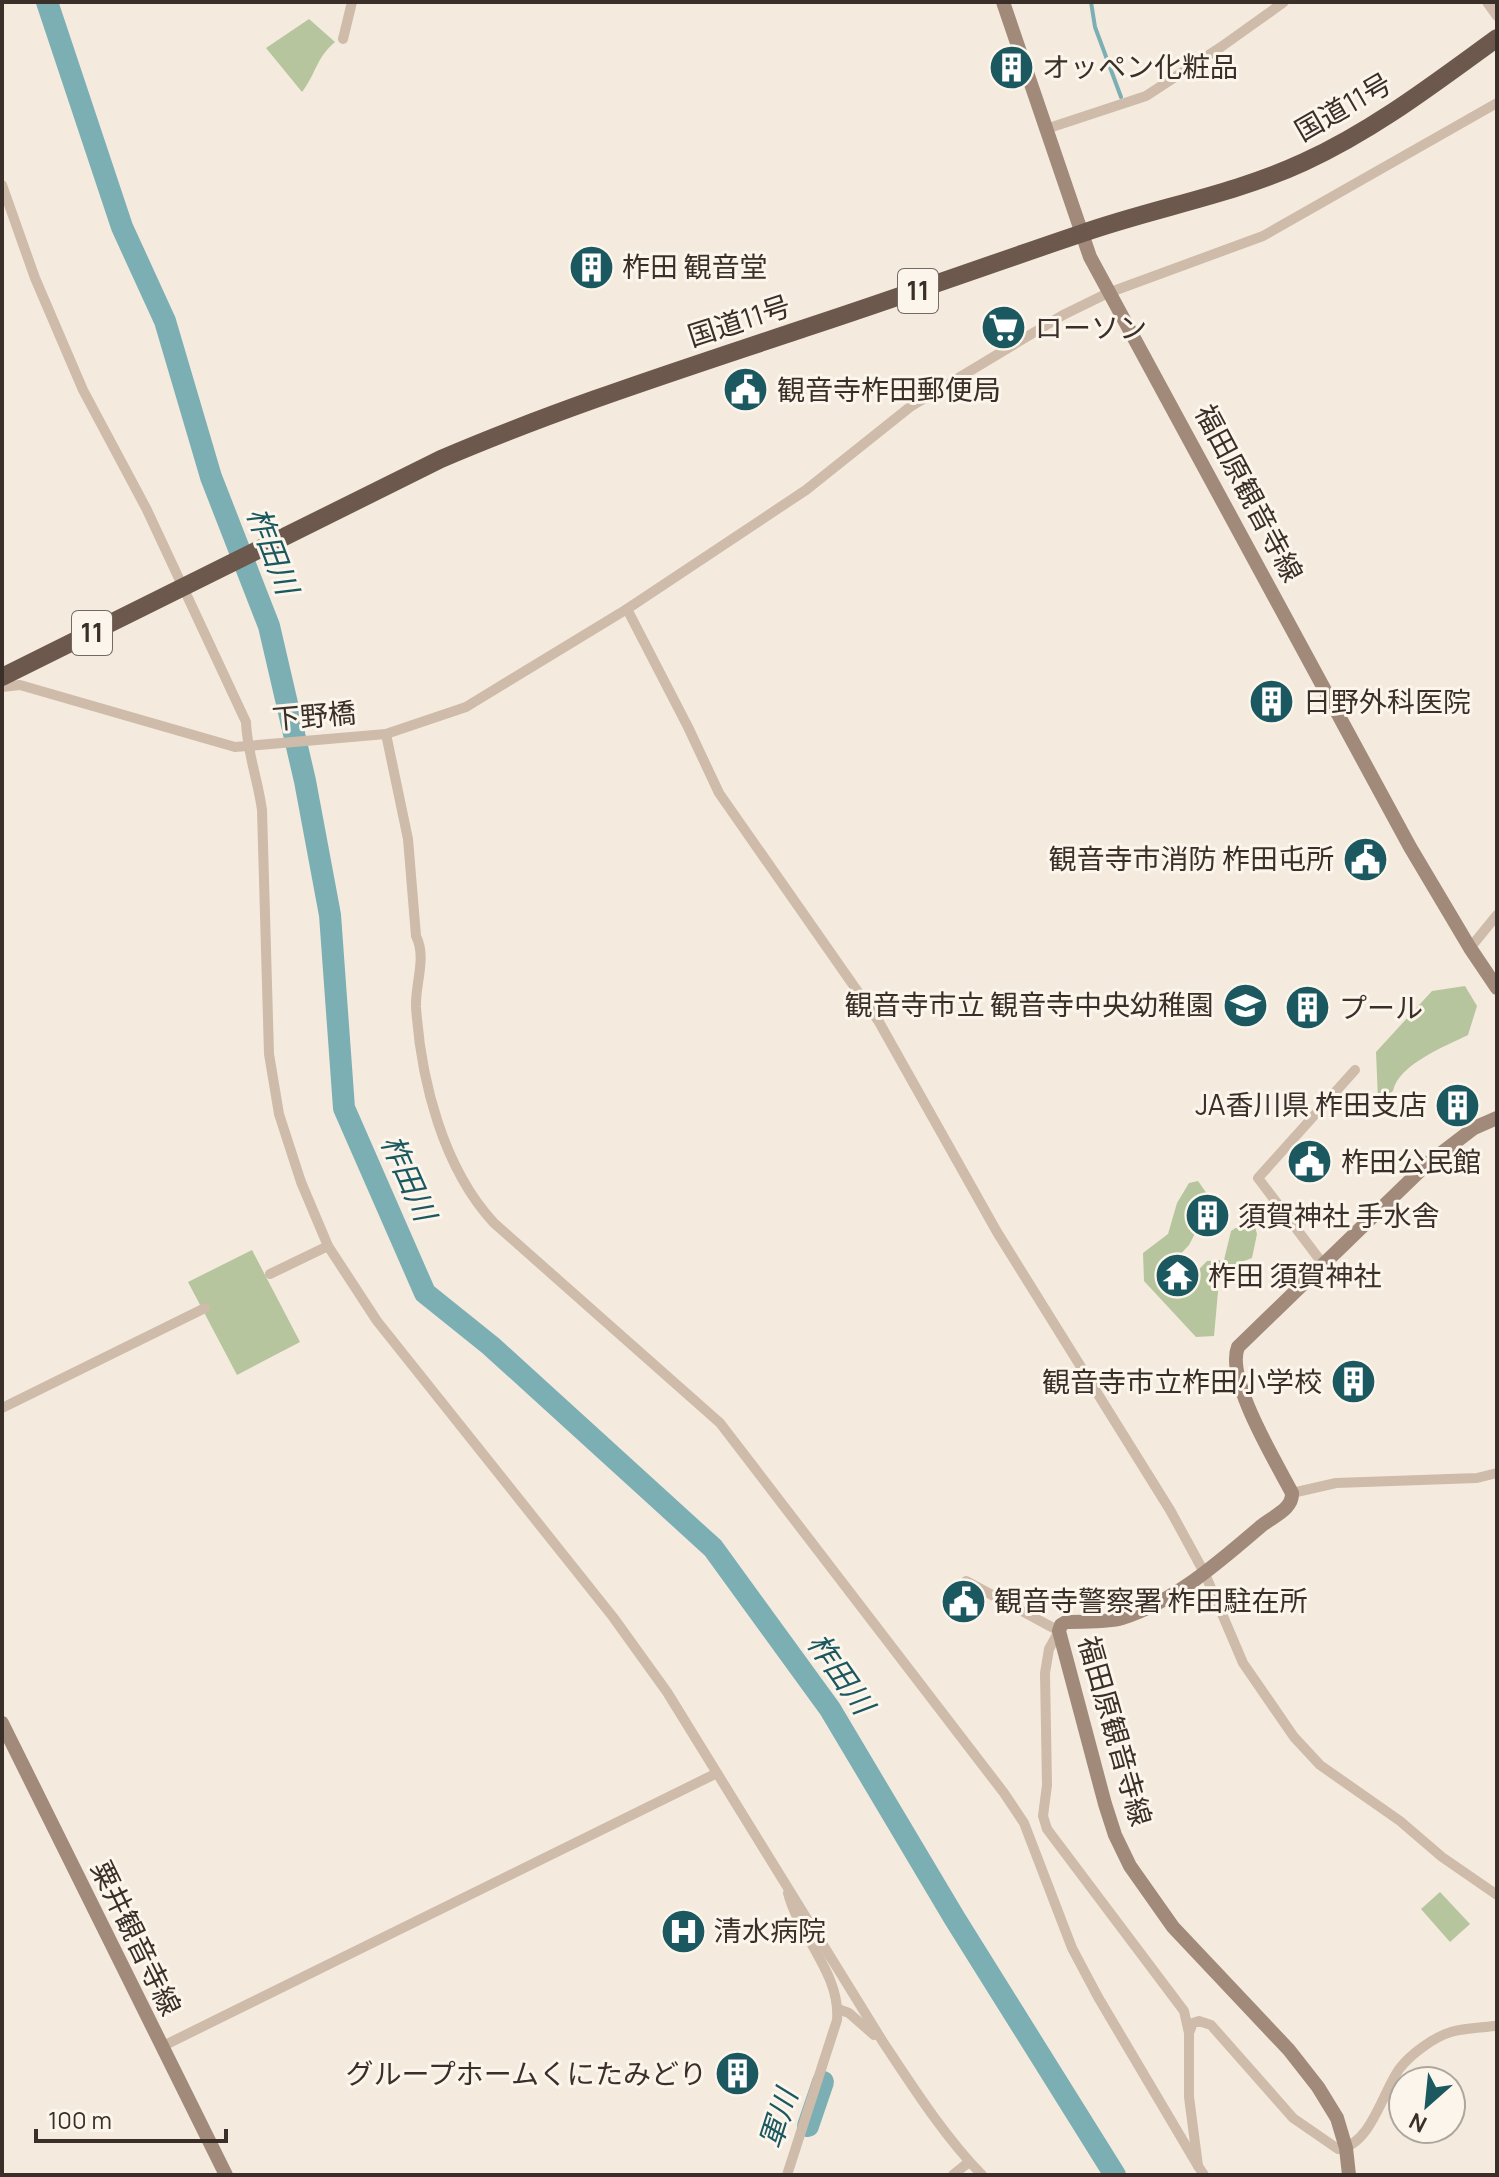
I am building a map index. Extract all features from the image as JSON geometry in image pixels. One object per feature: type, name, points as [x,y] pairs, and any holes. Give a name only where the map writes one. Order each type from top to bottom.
[{"type":"highway","name":"国道11号","points":[[2,677],[441,459],[510,429],[1081,233],[1303,163],[1380,122],[1497,38]]},
{"type":"main road","name":"福田原観音寺線","points":[[1003,2],[1081,233],[1108,293],[1144,353],[1410,847],[1497,988]]},
{"type":"main road","points":[[1292,1493],[1242,1393],[1234,1357],[1246,1337],[1427,1164],[1474,1128],[1497,1118]]},
{"type":"main road","name":"福田原観音寺線","points":[[1292,1493],[1293,1500],[1289,1506],[1262,1524],[1205,1574],[1141,1611],[1117,1620],[1066,1622],[1059,1631],[1105,1804],[1130,1866],[1173,1927],[1289,2050],[1318,2087],[1337,2118],[1346,2148],[1349,2175]]},
{"type":"main road","name":"粟井観音寺線","points":[[2,1723],[226,2175]]},
{"type":"street","points":[[343,39],[352,2]]},
{"type":"street","points":[[1046,129],[1146,96],[1284,2]]},
{"type":"street","points":[[1487,2],[1497,16]]},
{"type":"street","name":"下野橋","points":[[2,687],[20,685],[235,747],[386,734],[466,707],[627,609],[806,490],[910,407],[1063,315],[1108,293],[1263,236],[1497,103]]},
{"type":"street","points":[[2,185],[35,278],[83,390],[146,508],[246,722],[246,747],[258,779],[262,810],[269,1054],[279,1114],[301,1182],[328,1246],[377,1321],[613,1617],[667,1692],[883,2042],[969,2162],[982,2175]]},
{"type":"street","points":[[627,609],[719,793],[879,1022],[997,1232],[1170,1510],[1205,1574],[1243,1663],[1294,1737],[1320,1765],[1497,1895]]},
{"type":"street","points":[[386,734],[408,839],[416,936],[423,948],[416,1005],[424,1069],[438,1122],[478,1205],[494,1223],[720,1423],[923,1684],[1024,1823],[1072,1948],[1201,2170]]},
{"type":"street","points":[[1470,948],[1497,915]]},
{"type":"street","points":[[1323,1264],[1258,1178],[1355,1070]]},
{"type":"street","points":[[270,1274],[328,1246]]},
{"type":"street","points":[[2,1408],[205,1308]]},
{"type":"street","points":[[1292,1493],[1336,1483],[1477,1478],[1497,1473]]},
{"type":"street","points":[[966,1581],[1059,1631],[1049,1649],[1045,1673],[1047,1785],[1043,1816],[1047,1829],[1184,2011],[1189,2033],[1189,2097],[1201,2170]]},
{"type":"street","points":[[161,2047],[715,1774]]},
{"type":"street","points":[[1024,1823],[1043,1816]]},
{"type":"street","points":[[786,1883],[793,1913],[828,1977],[838,2009],[787,2175]]},
{"type":"street","points":[[838,2009],[849,2013],[883,2042]]},
{"type":"street","points":[[1189,2033],[1193,2023],[1199,2021],[1211,2025],[1293,2118],[1338,2149],[1346,2148],[1376,2115],[1402,2066],[1433,2041],[1450,2032],[1494,2026]]},
{"type":"street","points":[[953,2175],[969,2162]]},
{"type":"green space","points":[[309,19],[335,42],[324,54],[302,92],[266,48]]},
{"type":"green space","points":[[1465,986],[1477,1006],[1468,1035],[1413,1065],[1397,1081],[1393,1091],[1378,1100],[1376,1052],[1432,991]]},
{"type":"green space","points":[[1198,1181],[1212,1201],[1189,1245],[1173,1262],[1172,1289],[1184,1285],[1207,1261],[1224,1260],[1231,1231],[1252,1217],[1257,1234],[1252,1258],[1220,1270],[1214,1336],[1196,1337],[1144,1281],[1143,1253],[1168,1234],[1177,1203],[1189,1183]]},
{"type":"green space","points":[[252,1250],[300,1342],[237,1375],[188,1282]]},
{"type":"green space","points":[[1440,1892],[1470,1924],[1450,1942],[1421,1909]]},
{"type":"waterway","name":"柞田川","points":[[47,2],[122,227],[165,321],[211,477],[269,626],[305,781],[330,915],[344,1108],[425,1293],[491,1346],[713,1548],[830,1709],[955,1919],[1115,2175]]},
{"type":"waterway","points":[[1091,2],[1095,27],[1121,97]]},
{"type":"waterway","name":"軍川","points":[[808,2126],[823,2082]]},
{"type":"place","name":"オッペン化粧品","points":[[1011,67]]},
{"type":"place","name":"柞田 観音堂","points":[[591,267]]},
{"type":"place","name":"ローソン","points":[[1004,328]]},
{"type":"place","name":"観音寺柞田郵便局","points":[[746,390]]},
{"type":"place","name":"日野外科医院","points":[[1272,702]]},
{"type":"place","name":"観音寺市消防 柞田屯所","points":[[1365,859]]},
{"type":"place","name":"観音寺市立 観音寺中央幼稚園","points":[[1245,1005]]},
{"type":"place","name":"プール","points":[[1308,1008]]},
{"type":"place","name":"JA香川県 柞田支店","points":[[1458,1105]]},
{"type":"place","name":"柞田公民館","points":[[1310,1162]]},
{"type":"place","name":"須賀神社 手水舎","points":[[1207,1216]]},
{"type":"place","name":"柞田 須賀神社","points":[[1177,1276]]},
{"type":"place","name":"観音寺市立柞田小学校","points":[[1353,1382]]},
{"type":"place","name":"観音寺警察署 柞田駐在所","points":[[963,1601]]},
{"type":"place","name":"清水病院","points":[[683,1931]]},
{"type":"place","name":"グループホームくにたみどり","points":[[738,2074]]}]
